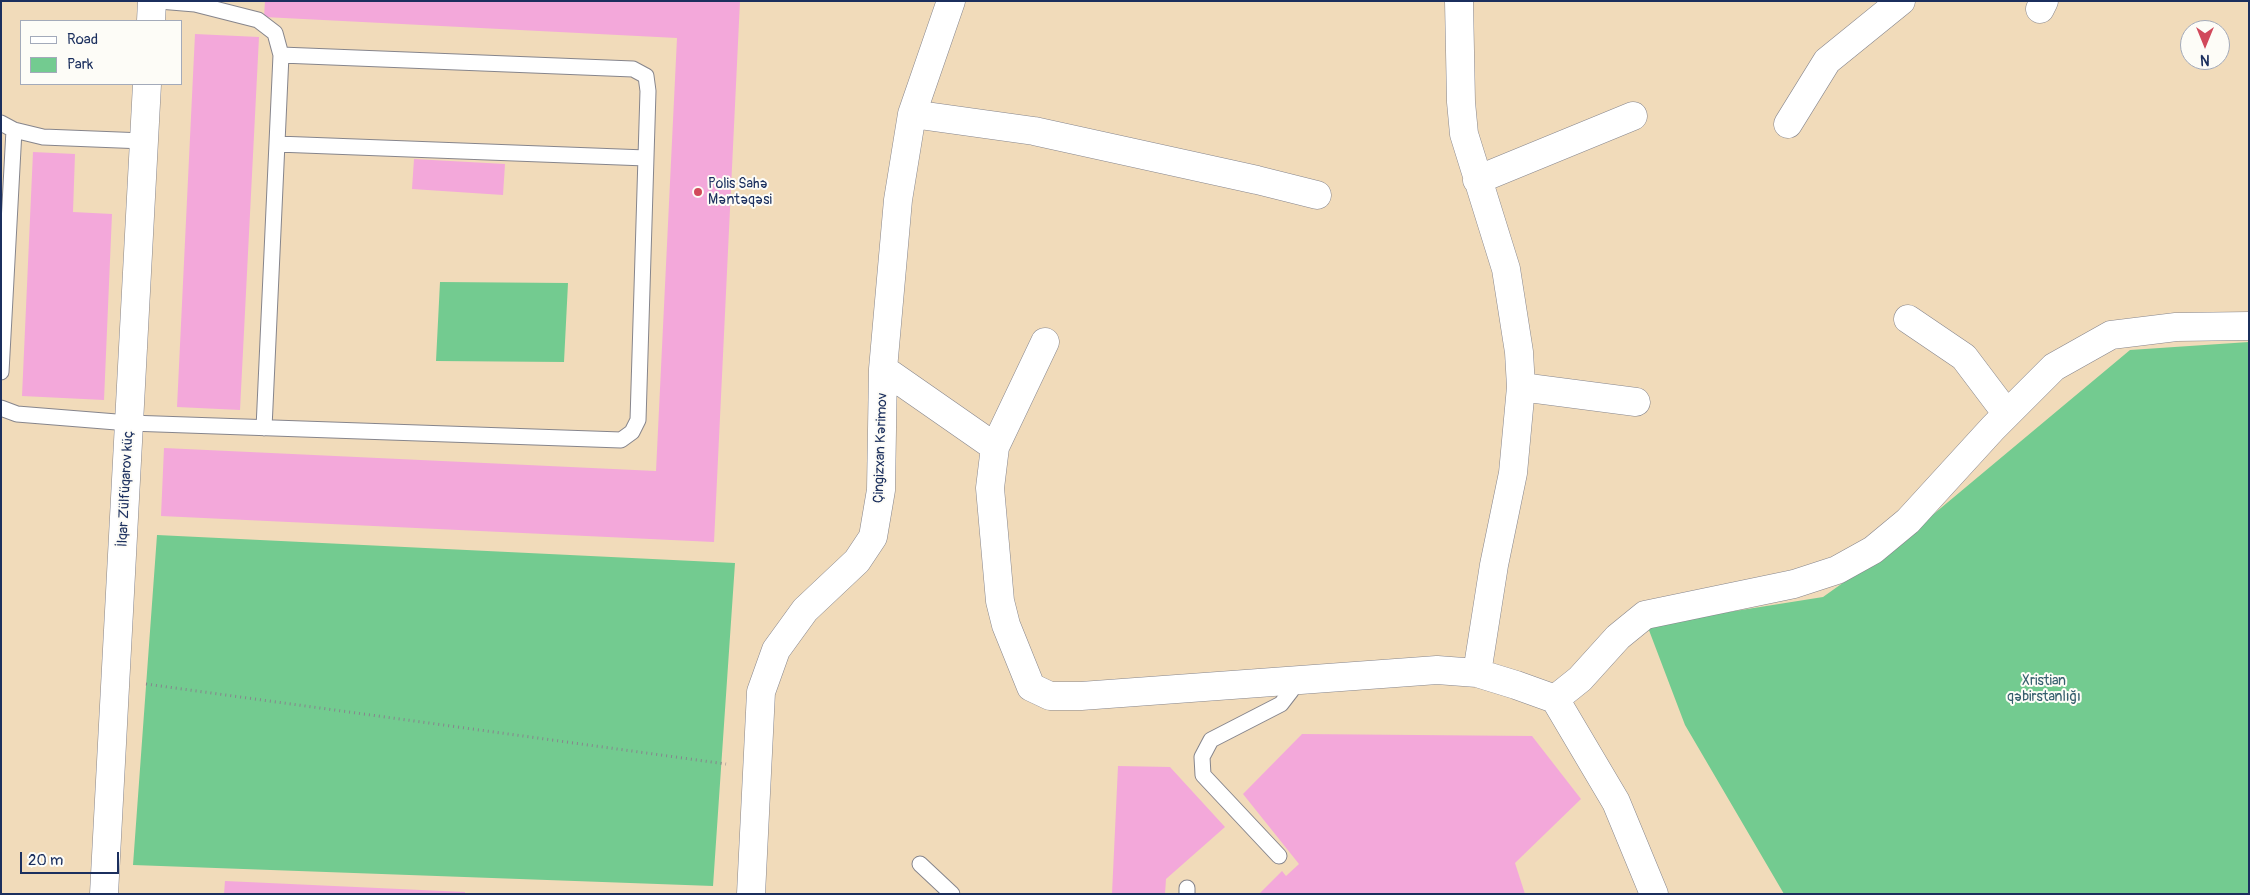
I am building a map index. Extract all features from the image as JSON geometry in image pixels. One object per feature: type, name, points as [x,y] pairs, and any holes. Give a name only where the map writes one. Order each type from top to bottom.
[{"type":"street","points":[[151,20],[152,1]]},
{"type":"street","name":"Çingizxan Kərimov","points":[[751,894],[761,692],[776,650],[805,610],[857,561],[873,537],[881,490],[884,369],[898,200],[912,114],[951,1]]},
{"type":"street","points":[[1460,1],[1461,102],[1464,134],[1506,269],[1519,352],[1521,388],[1513,473],[1494,565],[1476,673]]},
{"type":"street","points":[[1788,124],[1828,61],[1900,1]]},
{"type":"street","name":"İlqar Zülfüqarov küç","points":[[104,894],[147,85]]},
{"type":"street","points":[[912,114],[1034,131],[1317,195]]},
{"type":"street","points":[[1477,180],[1633,116]]},
{"type":"street","points":[[1908,319],[1964,357],[2007,414]]},
{"type":"street","points":[[1556,699],[1580,679],[1618,637],[1645,615],[1794,584],[1837,570],[1873,550],[1908,521],[2007,414],[2054,367],[2111,335],[2176,326],[2249,326]]},
{"type":"street","points":[[1045,342],[995,447],[990,488],[1000,601],[1006,625],[1031,687],[1050,696],[1081,696],[1437,670],[1476,673],[1556,699],[1616,802],[1654,894]]},
{"type":"street","points":[[884,369],[995,447]]},
{"type":"street","points":[[1521,388],[1636,402]]},
{"type":"lane","points":[[159,1],[195,4],[258,20],[275,33],[281,56],[264,428]]},
{"type":"lane","points":[[1,408],[17,414],[129,423],[621,440],[632,432],[638,420],[648,91],[646,76],[633,69],[281,56]]},
{"type":"lane","points":[[1,372],[8,127],[43,137],[144,141]]},
{"type":"lane","points":[[277,144],[646,158]]},
{"type":"lane","points":[[1279,856],[1203,775],[1202,757],[1211,740],[1280,704],[1291,692],[1295,679]]},
{"type":"lane","points":[[920,864],[952,894]]},
{"type":"path","points":[[115,679],[757,768]]},
{"type":"green space","points":[[440,282],[568,283],[564,362],[436,361]]},
{"type":"green space","name":"Xristian qəbirstanlığı","points":[[2249,342],[2249,894],[1784,894],[1685,725],[1647,625],[1823,597],[1899,543],[2130,350]]},
{"type":"green space","points":[[157,535],[735,563],[713,886],[133,865]]},
{"type":"building","points":[[265,1],[740,1],[714,542],[161,516],[164,448],[656,471],[677,38],[264,17]]},
{"type":"building","points":[[195,34],[259,37],[240,410],[177,407]]},
{"type":"building","points":[[33,152],[75,154],[73,212],[112,214],[104,400],[22,396]]},
{"type":"building","points":[[414,159],[505,164],[503,195],[412,189]]},
{"type":"building","points":[[1302,734],[1532,736],[1581,799],[1515,863],[1525,894],[1259,894],[1282,871],[1286,876],[1299,864],[1243,794]]},
{"type":"building","points":[[1118,766],[1170,767],[1225,827],[1166,879],[1165,894],[1112,894]]},
{"type":"building","points":[[225,881],[465,892],[465,894],[224,894]]},
{"type":"place","name":"Polis Sahə Məntəqəsi","points":[[698,192]]}]
